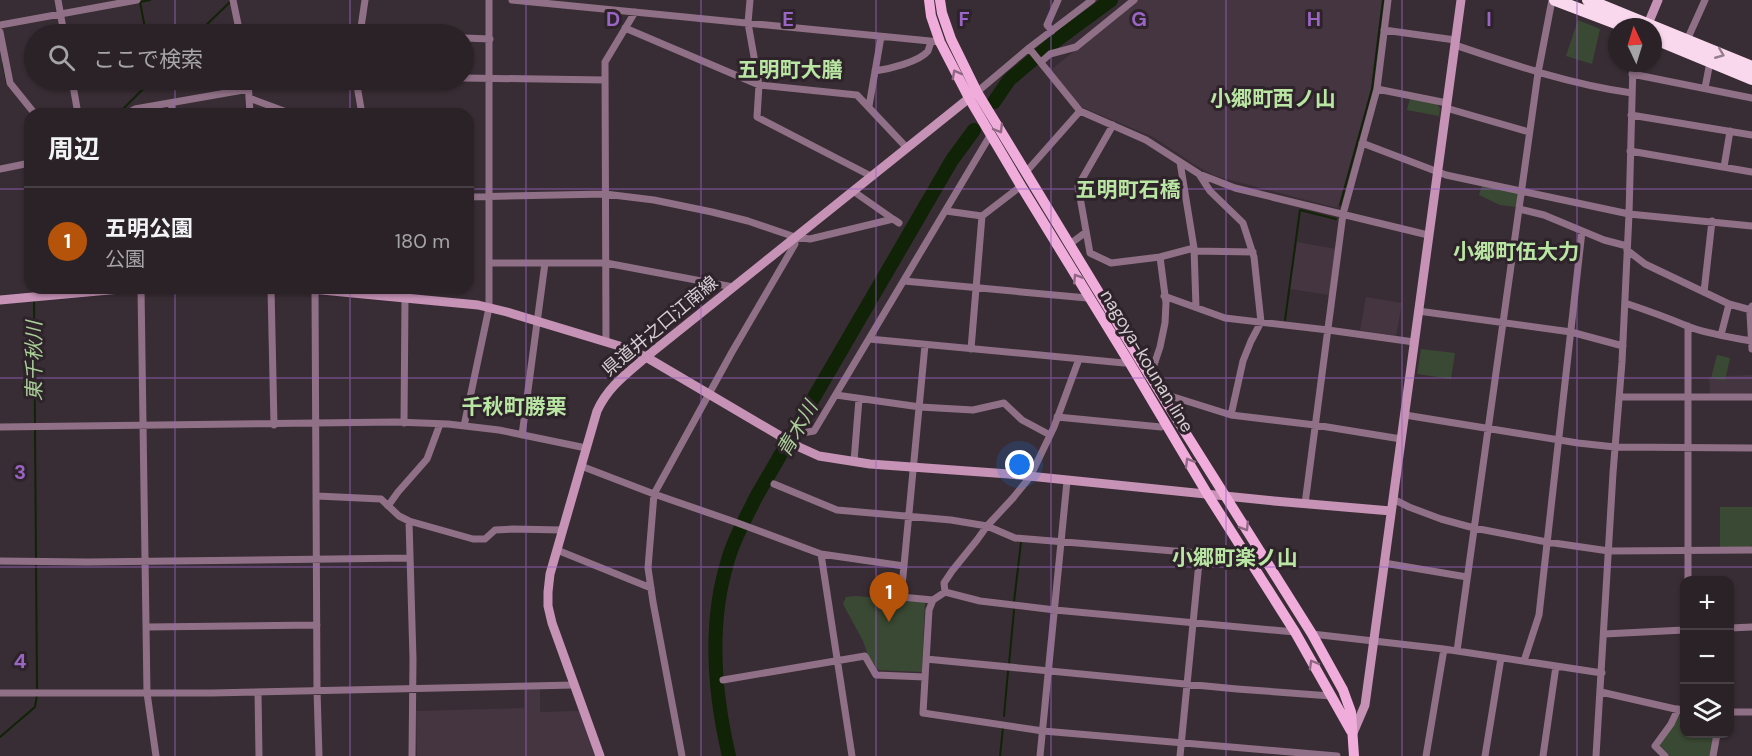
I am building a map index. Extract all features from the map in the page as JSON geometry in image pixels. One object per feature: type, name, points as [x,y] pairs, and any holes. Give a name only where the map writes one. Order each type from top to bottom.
[{"type":"highway","points":[[1554,0],[1608,20]]},
{"type":"highway","points":[[1588,0],[1629,18]]},
{"type":"highway","points":[[1662,31],[1752,67]]},
{"type":"highway","points":[[1662,42],[1752,79]]},
{"type":"main road","name":"nagoya-kounan line","points":[[929,0],[935,42],[1026,172],[1146,370],[1312,634],[1343,690],[1351,712],[1354,756]]},
{"type":"main road","name":"nagoya-kounan line","points":[[940,0],[951,39],[991,135],[1208,495],[1295,632],[1352,734]]},
{"type":"street","points":[[58,0],[62,24]]},
{"type":"street","points":[[0,25],[137,0]]},
{"type":"street","points":[[361,24],[365,0]]},
{"type":"street","points":[[464,426],[489,308],[489,0]]},
{"type":"street","points":[[512,0],[554,2],[935,42]]},
{"type":"street","points":[[750,0],[748,24],[759,85],[757,117],[871,176]]},
{"type":"street","points":[[973,95],[1092,0]]},
{"type":"street","points":[[1040,61],[1050,54],[1076,46],[1134,0]]},
{"type":"street","points":[[1305,504],[1343,214],[1377,89],[1388,0]]},
{"type":"street","points":[[1352,734],[1365,705],[1461,0]]},
{"type":"street","points":[[1457,651],[1529,132],[1538,73],[1554,0]]},
{"type":"street","points":[[1650,18],[1658,0]]},
{"type":"street","points":[[1687,40],[1705,0]]},
{"type":"street","points":[[234,1],[238,24]]},
{"type":"street","points":[[1052,31],[1047,25],[1055,2]]},
{"type":"street","points":[[606,342],[605,62],[635,12]]},
{"type":"street","points":[[625,28],[759,85],[857,94],[907,148]]},
{"type":"street","points":[[1384,30],[1455,42],[1538,73],[1596,88],[1632,93]]},
{"type":"street","points":[[0,32],[10,83],[30,108]]},
{"type":"street","points":[[869,106],[881,37]]},
{"type":"street","points":[[474,38],[489,39]]},
{"type":"street","points":[[875,71],[895,68],[912,61],[928,51],[935,42]]},
{"type":"street","points":[[1031,50],[1080,111],[1146,140],[1199,174],[1235,188],[1428,235]]},
{"type":"street","points":[[1705,88],[1710,62]]},
{"type":"street","points":[[1596,756],[1623,346],[1632,72]]},
{"type":"street","points":[[1632,75],[1752,98]]},
{"type":"street","points":[[474,78],[604,80]]},
{"type":"street","points":[[1377,89],[1446,105],[1529,132]]},
{"type":"street","points":[[74,90],[77,108]]},
{"type":"street","points":[[141,108],[243,90]]},
{"type":"street","points":[[249,90],[250,108]]},
{"type":"street","points":[[358,90],[361,108]]},
{"type":"street","name":"県道井之口江南線","points":[[600,756],[548,606],[548,592],[550,574],[562,530],[602,400],[611,387],[645,357],[973,95]]},
{"type":"street","points":[[249,98],[276,108]]},
{"type":"street","points":[[171,103],[172,108]]},
{"type":"street","points":[[1026,172],[1080,111]]},
{"type":"street","points":[[1631,115],[1752,135]]},
{"type":"street","points":[[1113,125],[1078,186],[1090,253],[1111,263],[1160,257],[1195,249],[1253,252]]},
{"type":"street","points":[[1724,167],[1730,131]]},
{"type":"street","points":[[802,433],[814,431],[991,135]]},
{"type":"street","points":[[1362,143],[1437,172],[1629,214],[1752,225]]},
{"type":"street","points":[[1630,151],[1752,172]]},
{"type":"street","points":[[1180,162],[1195,249],[1196,307]]},
{"type":"street","points":[[0,169],[24,164]]},
{"type":"street","points":[[1199,174],[1210,191],[1243,223],[1253,252],[1261,322],[1243,361],[1231,415]]},
{"type":"street","points":[[946,211],[982,216],[1020,186]]},
{"type":"street","points":[[474,197],[605,194],[654,200],[748,221],[810,240],[896,221],[853,191]]},
{"type":"street","points":[[1519,209],[1544,215],[1627,248],[1645,264],[1729,304],[1752,308],[1752,350]]},
{"type":"street","points":[[971,349],[982,216]]},
{"type":"street","points":[[1704,292],[1712,221]]},
{"type":"street","points":[[1524,662],[1539,615],[1582,231]]},
{"type":"street","points":[[1070,244],[1086,232]]},
{"type":"street","points":[[682,755],[648,568],[654,494],[732,352],[795,244],[795,237]]},
{"type":"street","points":[[1146,370],[1154,365],[1165,323],[1160,257]]},
{"type":"street","points":[[490,263],[606,263],[733,287]]},
{"type":"street","points":[[522,435],[545,263]]},
{"type":"street","points":[[904,280],[1089,297]]},
{"type":"street","points":[[0,300],[57,294]]},
{"type":"street","points":[[141,294],[147,693],[156,756]]},
{"type":"street","points":[[271,294],[274,425]]},
{"type":"street","points":[[315,294],[316,626],[319,756]]},
{"type":"street","points":[[383,294],[489,308],[626,348],[799,447],[819,456],[914,468],[1391,511]]},
{"type":"street","points":[[1164,296],[1225,318],[1414,342]]},
{"type":"street","points":[[404,423],[405,298]]},
{"type":"street","points":[[1625,303],[1688,326],[1751,340]]},
{"type":"street","points":[[1721,335],[1729,304]]},
{"type":"street","points":[[1418,311],[1571,332],[1623,346]]},
{"type":"street","points":[[1688,326],[1688,576]]},
{"type":"street","points":[[869,339],[1129,362]]},
{"type":"street","points":[[925,345],[901,597],[933,600]]},
{"type":"street","points":[[945,592],[944,583],[948,577],[987,526],[1030,477],[1058,417],[1079,359]]},
{"type":"street","points":[[1161,393],[1231,415],[1315,425],[1401,439]]},
{"type":"street","points":[[836,396],[920,407],[974,410],[1004,403],[1022,420],[1050,435]]},
{"type":"street","points":[[1619,397],[1752,397]]},
{"type":"street","points":[[854,461],[859,399]]},
{"type":"street","points":[[1405,415],[1616,447],[1752,448]]},
{"type":"street","points":[[1058,417],[1161,427],[1166,424]]},
{"type":"street","points":[[0,427],[440,424],[522,435],[586,448]]},
{"type":"street","points":[[388,506],[427,459],[440,424]]},
{"type":"street","points":[[581,466],[821,554],[904,566]]},
{"type":"street","points":[[1040,756],[1067,481]]},
{"type":"street","points":[[774,484],[837,510],[951,520],[987,526],[1015,538],[1246,557]]},
{"type":"street","points":[[317,496],[381,499],[399,516],[409,521],[473,539],[485,539],[495,530],[562,530]]},
{"type":"street","points":[[1393,499],[1420,511],[1474,528],[1547,542],[1609,550],[1752,550]]},
{"type":"street","points":[[409,521],[412,756]]},
{"type":"street","points":[[557,550],[651,588]]},
{"type":"street","points":[[1180,756],[1200,552]]},
{"type":"street","points":[[821,554],[852,756]]},
{"type":"street","points":[[0,561],[410,558]]},
{"type":"street","points":[[1383,563],[1467,577]]},
{"type":"street","points":[[1295,632],[1054,610],[980,601],[945,592],[933,600],[929,610],[923,713],[1043,730],[1337,756]]},
{"type":"street","points":[[147,627],[316,626]]},
{"type":"street","points":[[1734,628],[1752,627]]},
{"type":"street","points":[[1604,634],[1680,630]]},
{"type":"street","points":[[1312,634],[1444,649],[1602,673]]},
{"type":"street","points":[[1426,756],[1444,649]]},
{"type":"street","points":[[723,680],[865,656],[876,675],[925,677]]},
{"type":"street","points":[[926,658],[1331,696]]},
{"type":"street","points":[[1485,756],[1501,658]]},
{"type":"street","points":[[1543,756],[1556,666]]},
{"type":"street","points":[[0,693],[412,690],[574,685]]},
{"type":"street","points":[[258,692],[259,756]]},
{"type":"street","points":[[1601,692],[1680,710]]},
{"type":"street","points":[[1665,756],[1655,746],[1680,711]]},
{"type":"street","points":[[1734,712],[1752,712]]},
{"type":"street","points":[[1713,756],[1716,738]]},
{"type":"shaded area","points":[[1137,0],[1382,0],[1371,89],[1337,208],[1215,176],[1153,137],[1082,107],[1072,98],[1051,70]]},
{"type":"shaded area","points":[[1297,242],[1336,249],[1329,295],[1290,289]]},
{"type":"shaded area","points":[[1366,297],[1402,303],[1396,336],[1360,330]]},
{"type":"shaded area","points":[[1752,375],[1752,393],[1750,394],[1710,395],[1709,377],[1725,381],[1726,376]]},
{"type":"shaded area","points":[[524,688],[540,688],[540,712],[579,711],[596,756],[417,756],[416,711],[524,708]]},
{"type":"green space","points":[[1578,20],[1600,29],[1592,64],[1566,56]]},
{"type":"green space","points":[[1410,98],[1436,103],[1440,108],[1439,116],[1407,110]]},
{"type":"green space","points":[[1482,185],[1517,192],[1517,207],[1500,205],[1479,195]]},
{"type":"green space","points":[[1421,349],[1455,353],[1451,379],[1417,374]]},
{"type":"green space","points":[[1717,355],[1730,358],[1725,381],[1711,378]]},
{"type":"green space","points":[[1720,507],[1752,507],[1752,545],[1750,547],[1720,548]]},
{"type":"green space","points":[[846,597],[925,602],[922,672],[878,670],[868,655],[843,604]]},
{"type":"green space","points":[[1680,714],[1680,738],[1714,738],[1711,756],[1670,756],[1660,746]]},
{"type":"waterway","points":[[144,24],[140,2],[150,0]]},
{"type":"waterway","name":"東千秋川","points":[[207,24],[232,0]]},
{"type":"waterway","name":"青木川","points":[[994,102],[1009,80],[1054,42],[1111,0]]},
{"type":"waterway","points":[[1340,205],[1372,89],[1383,0]]},
{"type":"waterway","points":[[3,63],[7,84]]},
{"type":"waterway","name":"東千秋川","points":[[124,108],[142,90]]},
{"type":"waterway","name":"青木川","points":[[729,756],[717,683],[716,633],[722,584],[740,528],[952,160],[974,130]]},
{"type":"waterway","points":[[1285,320],[1300,210],[1336,219]]},
{"type":"waterway","name":"東千秋川","points":[[34,300],[35,423]]},
{"type":"waterway","name":"東千秋川","points":[[35,428],[36,557]]},
{"type":"waterway","points":[[1014,602],[1021,542]]},
{"type":"waterway","name":"東千秋川","points":[[36,564],[37,688]]},
{"type":"waterway","points":[[1009,664],[1014,610]]},
{"type":"waterway","points":[[1004,716],[1008,671]]},
{"type":"waterway","name":"東千秋川","points":[[0,737],[35,707],[37,695]]},
{"type":"waterway","points":[[1000,756],[1003,727]]},
{"type":"place","name":"五明公園","points":[[889,622]]},
{"type":"district","name":"五明町大膳","points":[[790,70]]},
{"type":"district","name":"小郷町西ノ山","points":[[1273,99]]},
{"type":"district","name":"五明町石橋","points":[[1128,190]]},
{"type":"district","name":"小郷町伍大力","points":[[1516,252]]},
{"type":"district","name":"千秋町勝栗","points":[[514,407]]},
{"type":"district","name":"小郷町楽ノ山","points":[[1235,558]]}]
